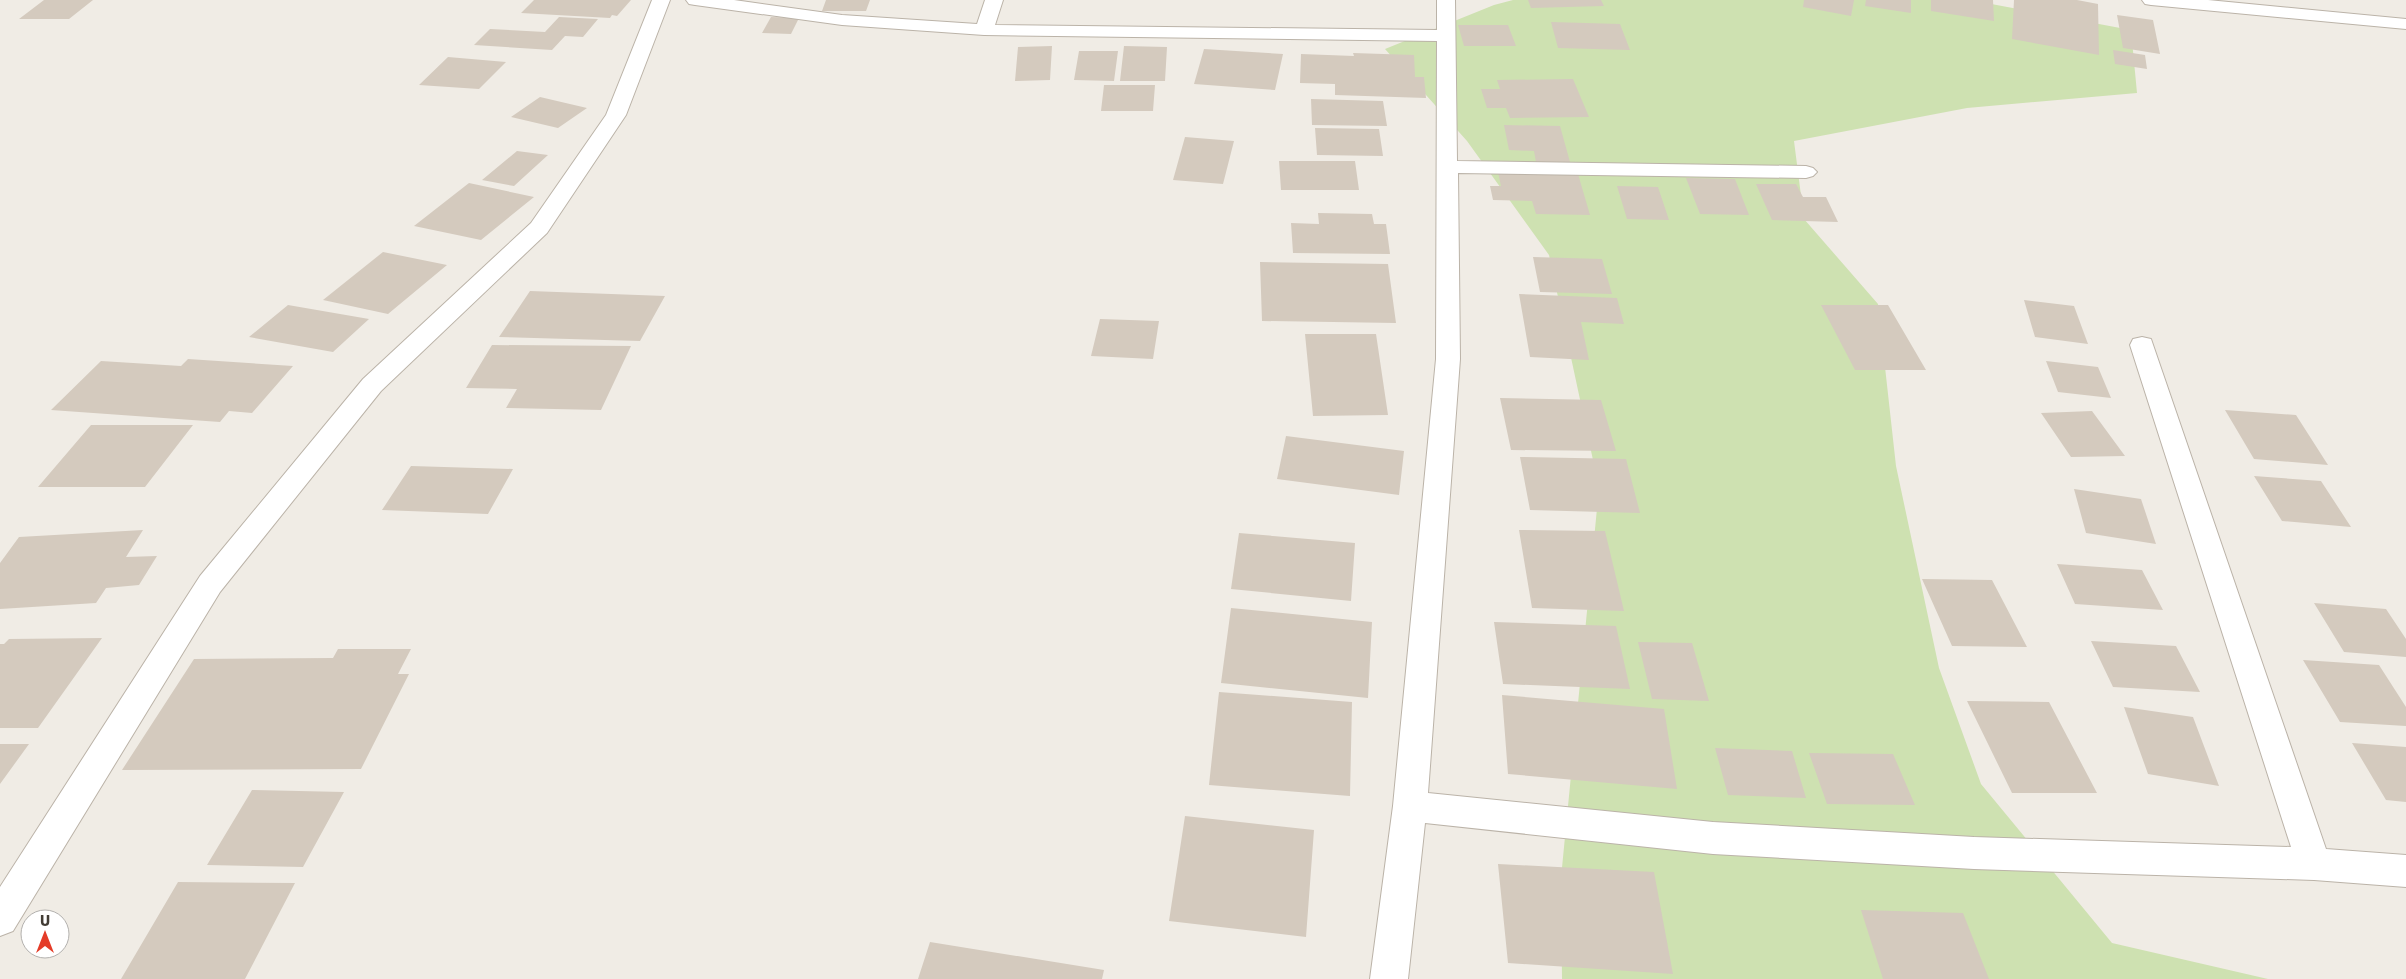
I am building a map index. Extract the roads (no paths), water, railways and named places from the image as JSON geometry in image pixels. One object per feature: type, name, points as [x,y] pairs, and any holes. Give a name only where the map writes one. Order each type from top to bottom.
[{"type":"street","points":[[0,919],[210,584],[372,385],[538,228],[616,115],[661,0]]},
{"type":"street","points":[[695,0],[842,20],[984,30],[1447,36]]},
{"type":"street","points":[[984,30],[994,0]]},
{"type":"street","points":[[1389,979],[1410,806],[1448,359],[1446,0]]},
{"type":"street","points":[[2151,0],[2406,24]]},
{"type":"street","points":[[1447,167],[1806,172]]},
{"type":"street","points":[[2142,345],[2314,864]]},
{"type":"street","points":[[1410,806],[1723,838],[1974,853],[2314,864],[2406,870]]}]
